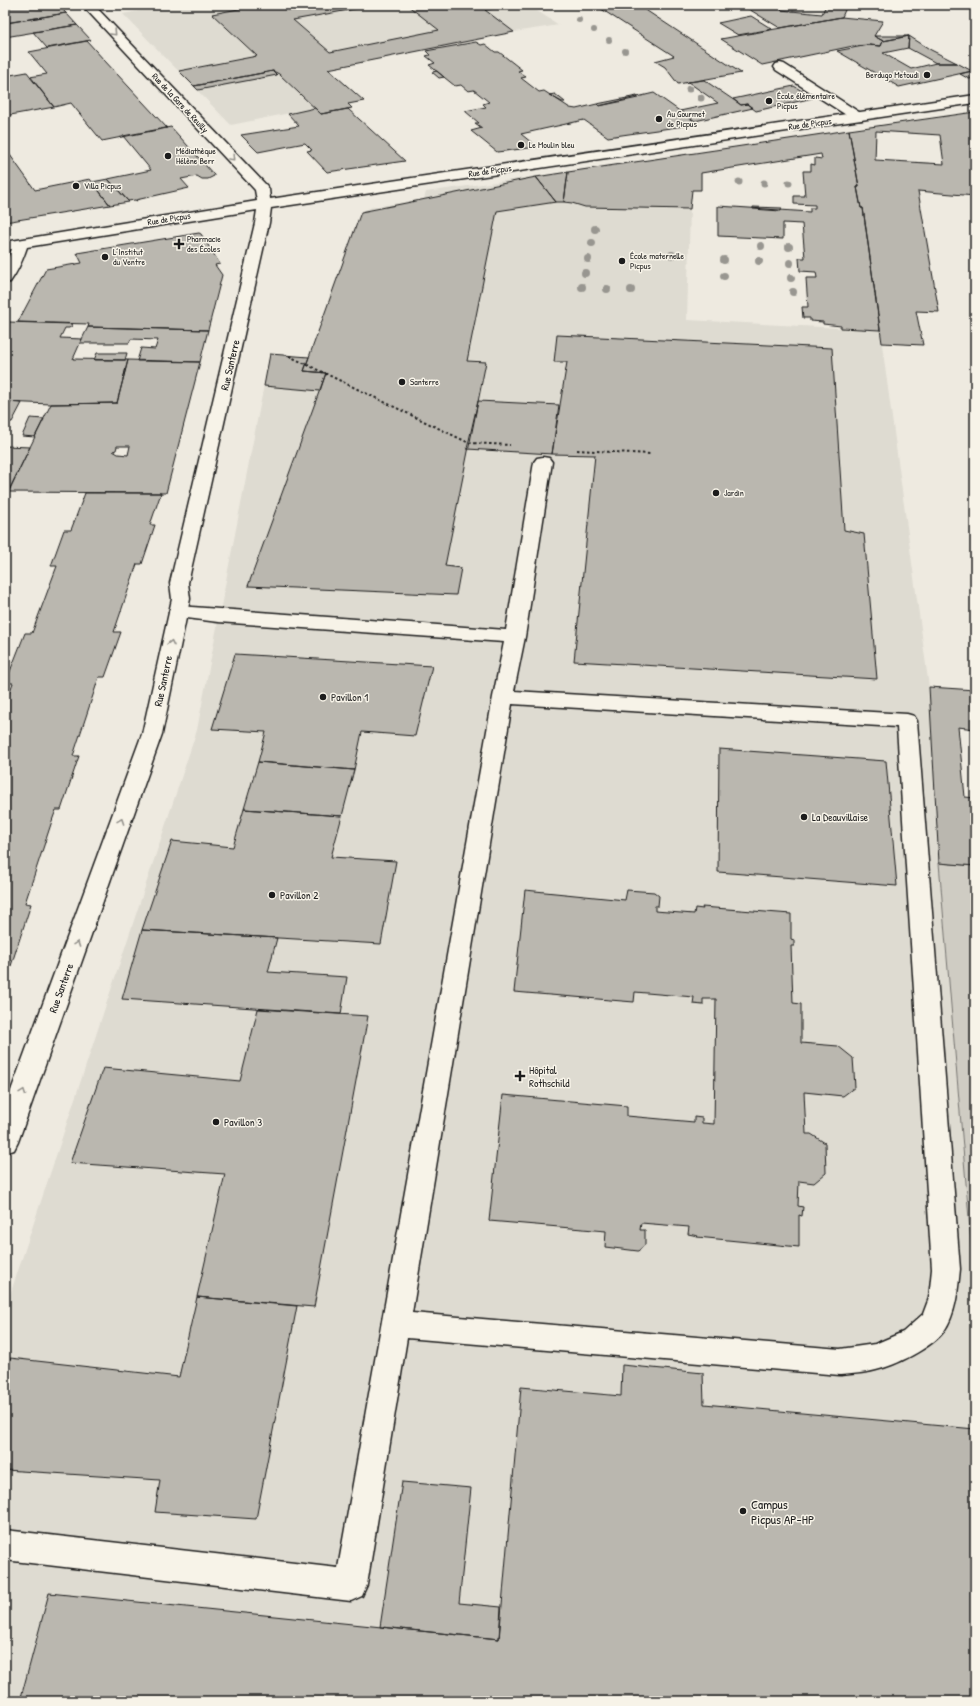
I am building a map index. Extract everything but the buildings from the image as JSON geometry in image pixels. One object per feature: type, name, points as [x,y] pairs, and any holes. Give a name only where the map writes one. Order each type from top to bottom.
[{"type":"street","name":"Rue de la Gare de Reuilly","points":[[88,5],[262,189],[264,205]]},
{"type":"street","points":[[780,67],[858,117]]},
{"type":"street","name":"Rue de Picpus","points":[[5,246],[264,205],[975,99]]},
{"type":"street","name":"Rue Santerre","points":[[5,1142],[152,734],[181,599],[179,583],[262,223],[264,205]]},
{"type":"street","points":[[5,279],[15,260],[21,243]]},
{"type":"street","points":[[5,1545],[351,1585],[503,697],[515,637],[543,462]]},
{"type":"street","points":[[178,612],[515,637]]},
{"type":"street","points":[[396,1324],[840,1362],[877,1357],[913,1341],[934,1322],[943,1298],[946,1269],[907,721],[503,697]]},
{"type":"path","points":[[289,356],[469,443],[514,446]]},
{"type":"path","points":[[574,450],[650,454]]},
{"type":"shaded area","points":[[169,5],[528,5],[559,25],[514,32],[329,68],[364,101],[348,104],[352,108],[321,114],[315,108],[231,125],[123,14]]},
{"type":"shaded area","name":"Hôpital Rothschild","points":[[697,153],[715,171],[702,173],[701,190],[692,190],[690,209],[687,320],[880,330],[929,687],[939,863],[975,1290],[975,1701],[5,1701],[5,1310],[197,730],[270,354],[309,357],[361,212],[372,207],[424,199],[426,192]]},
{"type":"shaded area","points":[[939,863],[975,866],[975,1290]]},
{"type":"place","name":"Berdugo Metoudi","points":[[927,75]]},
{"type":"place","name":"École élémentaire Picpus","points":[[769,101]]},
{"type":"place","name":"Au Gourmet de Picpus","points":[[659,119]]},
{"type":"place","name":"Le Moulin bleu","points":[[521,145]]},
{"type":"place","name":"Médiathèque Hélène Berr","points":[[168,156]]},
{"type":"place","name":"Villa Picpus","points":[[76,186]]},
{"type":"place","name":"Pharmacie des Écoles","points":[[179,244]]},
{"type":"place","name":"L’Institut du Ventre","points":[[105,257]]},
{"type":"place","name":"École maternelle Picpus","points":[[622,261]]},
{"type":"place","name":"Santerre","points":[[402,382]]},
{"type":"place","name":"Jardin","points":[[716,493]]},
{"type":"place","name":"Pavillon 1","points":[[323,697]]},
{"type":"place","name":"La Deauvillaise","points":[[804,817]]},
{"type":"place","name":"Pavillon 2","points":[[272,895]]},
{"type":"place","name":"Hôpital Rothschild","points":[[520,1076]]},
{"type":"place","name":"Pavillon 3","points":[[216,1122]]},
{"type":"place","name":"Campus Picpus AP-HP","points":[[743,1511]]}]
